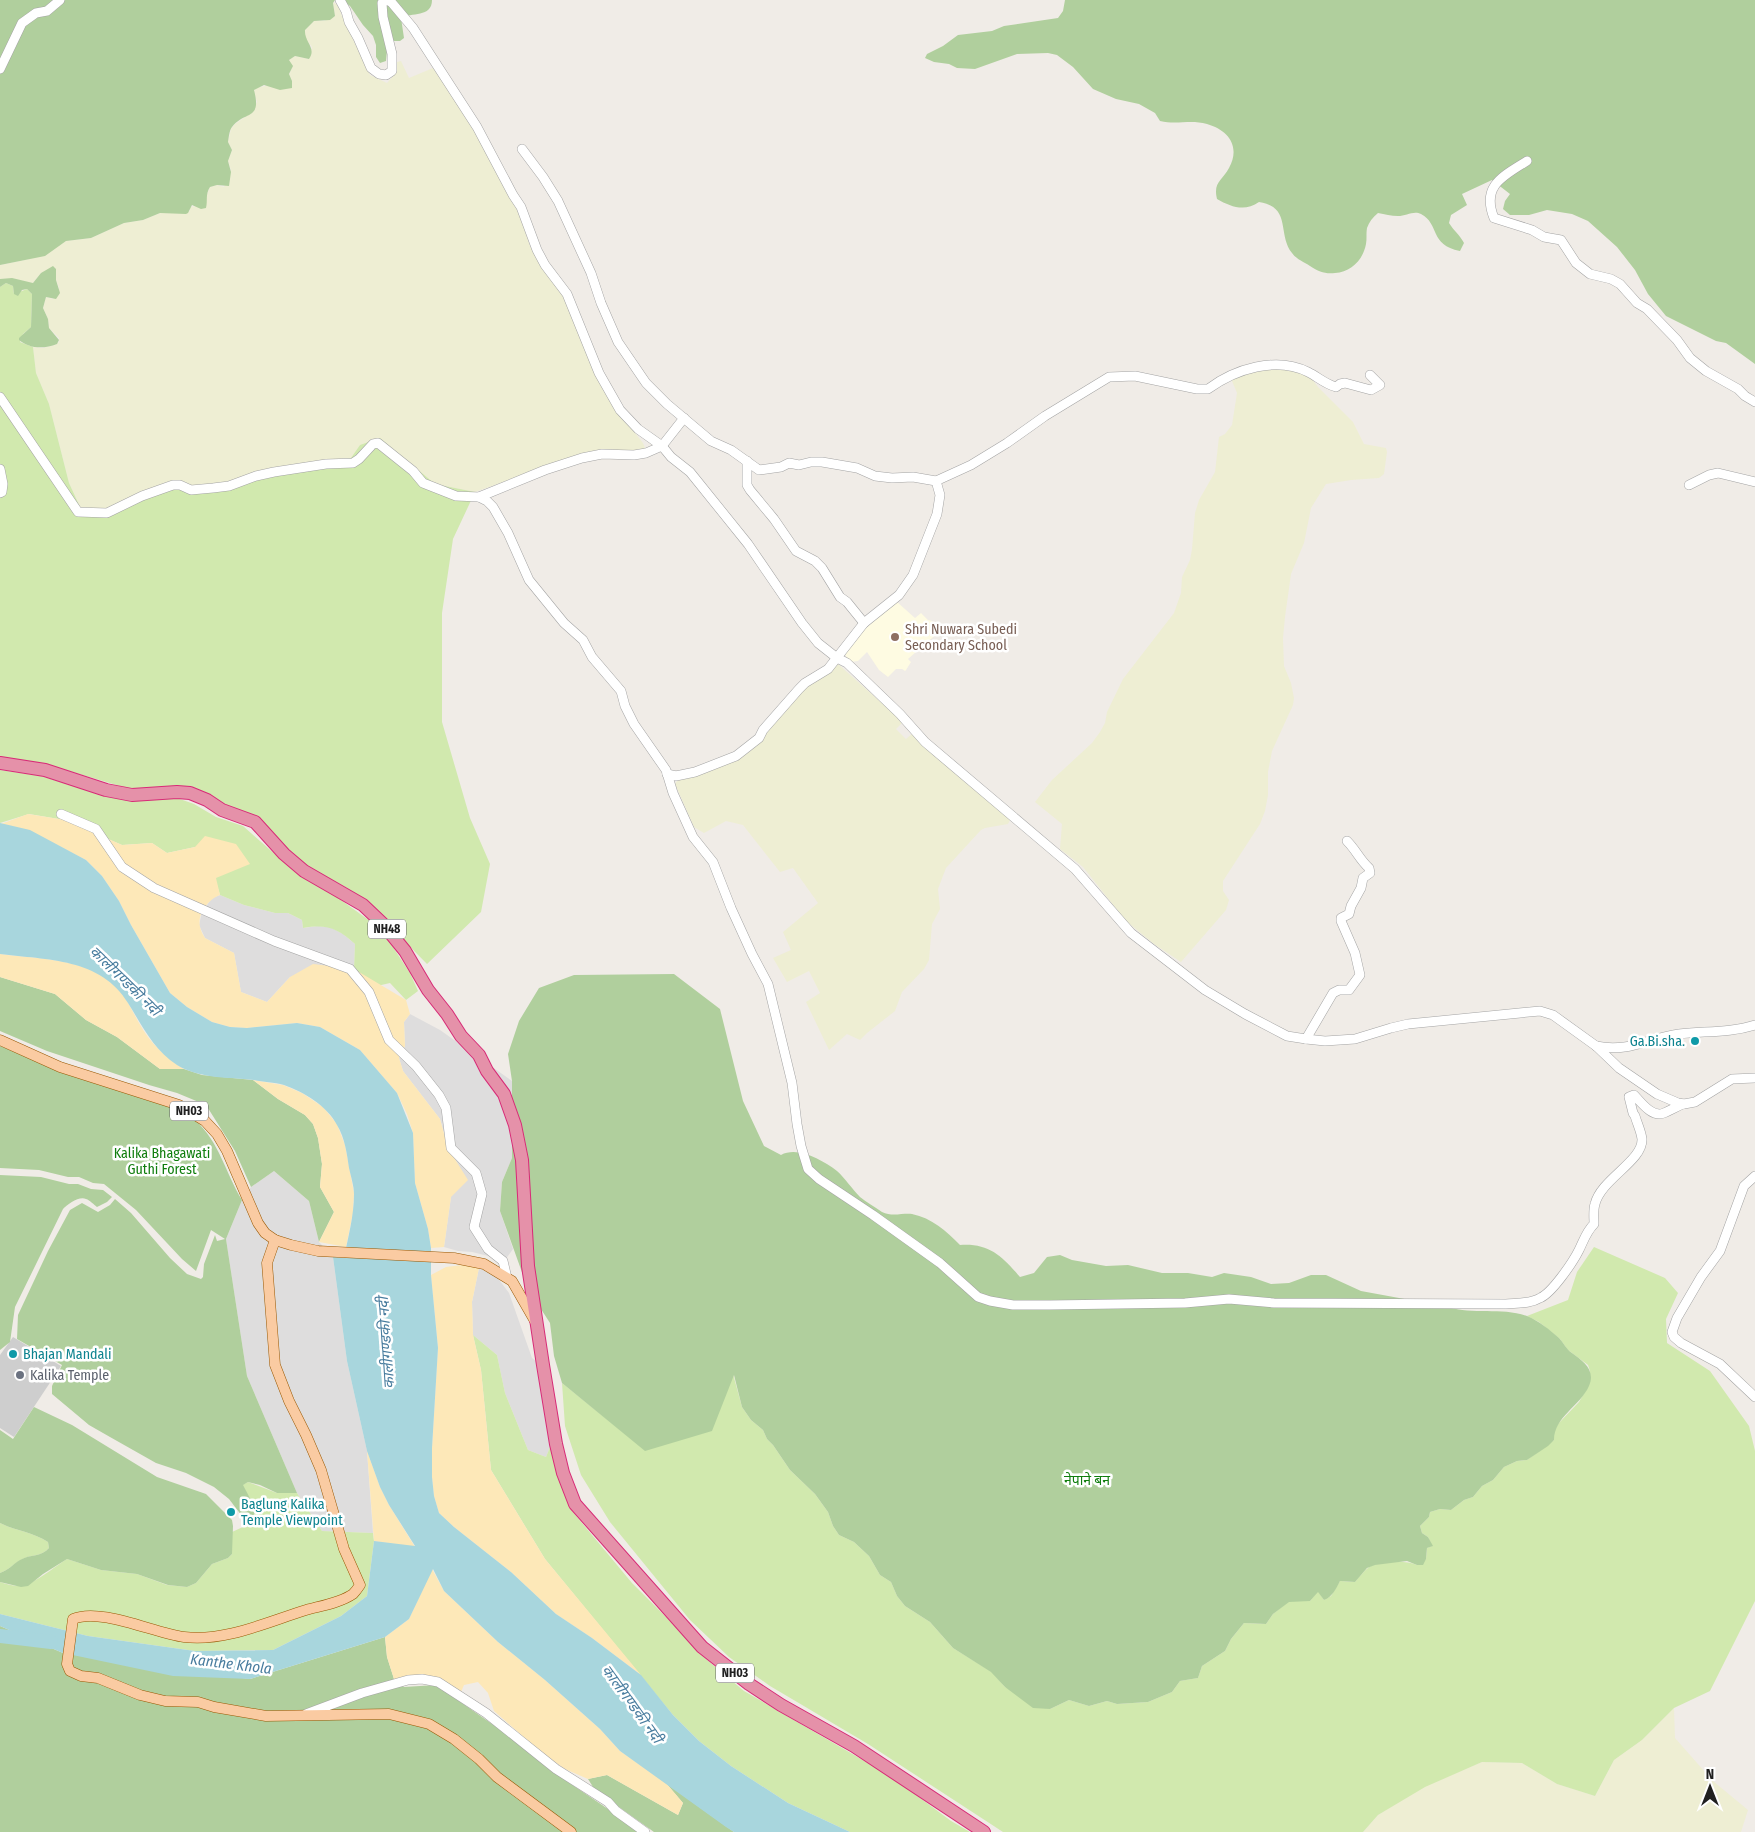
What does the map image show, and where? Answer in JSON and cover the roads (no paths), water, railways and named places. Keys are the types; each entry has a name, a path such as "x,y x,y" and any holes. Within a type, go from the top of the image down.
{"highway":[{"name":"NH48","path":"0,763 45,770 106,790 132,795 190,793 222,810 255,822 284,854 304,871 363,905 383,924 405,951 428,990 461,1036 479,1055 487,1071 504,1094 515,1125 522,1160 528,1266 537,1325"},
{"name":"NH03","path":"537,1325 556,1444 563,1473 575,1504 597,1529 702,1647 749,1684 781,1705 854,1746 984,1832"}],"main road":[{"name":"NH03","path":"0,1040 60,1066 179,1105 205,1121 217,1134 227,1151 258,1223 265,1233 275,1240 318,1251 454,1258 484,1264 512,1281 537,1325"},
{"path":"275,1240 267,1263 275,1364 289,1401 321,1470 344,1549 360,1585 353,1594 336,1601 236,1633 201,1638 176,1635 142,1625 91,1616 80,1616 72,1619 67,1664 70,1671 81,1676 98,1678 130,1692 165,1701 198,1702 214,1708 266,1716 389,1714 429,1724 454,1739 479,1759 497,1777 571,1832"}],"street":[{"path":"0,68 22,23 36,13 47,11 60,0"},
{"path":"340,0 371,68 379,74 386,75 392,71 392,54 383,17 382,3 387,0 392,3 413,28 477,127 521,207 537,250 545,265 567,294 599,374 620,410 638,429 662,446 671,458 690,472 748,544 802,623 818,643 837,658 847,663 900,714 925,742 1075,869 1131,932 1205,990 1287,1036 1325,1041 1355,1039 1408,1024 1540,1011 1553,1016 1596,1046 1619,1068 1657,1094 1684,1104"},
{"path":"522,150 543,177 558,201 591,273 601,303 618,342 646,383 667,404 711,441 731,450 759,470 781,467 790,463 799,466 811,462 822,462 856,468 875,476 892,478 913,477 936,481 970,465 1007,444 1045,416 1109,377 1135,376 1197,389 1208,389 1242,370 1267,365 1290,366 1308,372 1326,384 1336,387 1345,383 1371,390 1380,385 1370,375"},
{"path":"1527,161 1502,176 1493,187 1489,200 1494,218 1532,230 1544,237 1561,240 1576,264 1590,274 1611,279 1620,284 1637,303 1647,309 1677,340 1690,358 1706,371 1738,389 1755,402"},
{"path":"0,397 78,512 107,513 142,496 173,485 180,485 191,490 213,488 229,486 256,476 274,472 326,464 352,463 359,459 372,444 378,443 413,471 423,483 456,496 479,497 487,500 508,533 529,580 564,623 583,640 592,657 621,691 625,706 634,724 666,770 673,793 693,837 713,862 731,908 768,984 792,1083 796,1124 808,1170 940,1263 978,1297 1013,1305 1185,1303 1229,1299 1274,1303 1506,1304 1530,1302 1542,1298 1571,1265 1587,1231 1594,1224 1595,1204 1599,1194 1617,1172 1629,1164 1637,1151 1642,1139 1630,1105 1630,1097 1634,1095 1646,1108 1658,1114 1663,1114 1684,1104 1695,1102 1732,1079 1755,1078"},
{"path":"479,497 545,470 582,458 602,454 634,455 646,453 662,446 684,418"},
{"path":"747,461 747,485 750,490 796,550 822,568 840,597 847,602 864,623"},
{"path":"0,469 3,484 2,492 0,493"},
{"path":"1689,485 1709,475 1718,473 1755,482"},
{"path":"667,774 676,776 695,772 736,756 759,738 763,730 805,683 828,668 864,623 899,595 913,575 937,514 940,495 936,481"},
{"path":"61,814 96,829 122,867 154,888 274,940 350,969 369,992 388,1040 416,1066 439,1094 446,1108 451,1148 476,1173 482,1194 474,1228 488,1249 503,1261 507,1278"},
{"path":"1306,1039 1333,993 1339,990 1349,990 1360,975 1357,958 1341,918 1348,914 1361,888 1363,878 1370,873 1369,868 1361,862 1347,842"},
{"path":"1596,1046 1623,1049 1677,1034 1727,1032 1755,1025"},
{"path":"1755,1176 1744,1186 1720,1251 1701,1277 1677,1318 1672,1332 1674,1337 1681,1343 1720,1364 1755,1398"},
{"path":"302,1716 334,1705 362,1692 408,1680 422,1678 438,1682 486,1713 556,1770 608,1802 616,1811 645,1832"}],"water":[{"name":"कालीगण्डकी नदी","path":"0,823 30,830 86,860 102,876 119,901 170,993 187,1007 212,1022 230,1027 247,1028 297,1023 320,1027 360,1050 397,1093 413,1133 415,1183 428,1229 431,1248 431,1275 438,1348 432,1477 434,1496 439,1513 511,1572 556,1614 641,1675 673,1715 699,1741 731,1766 788,1803 850,1832 734,1832 726,1827 620,1751 600,1729 545,1680 498,1642 444,1591 433,1569 409,1619 385,1637 250,1679 173,1676 63,1653 0,1626 0,1614 88,1636 195,1651 273,1650 341,1616 367,1596 374,1541 415,1546 380,1487 367,1451 347,1361 333,1257 344,1258 352,1218 354,1194 342,1135 333,1118 314,1100 284,1085 205,1075 186,1070 177,1065 155,1045 117,988 103,977 88,969 54,960 0,954"}],"waterway":[{"name":"Kanthe Khola","path":"0,1636 51,1642"}],"place":[{"name":"Shri Nuwara Subedi Secondary School","path":"895,637"},
{"name":"Ga.Bi.sha.","path":"1695,1041"},
{"name":"Bhajan Mandali","path":"13,1354"},
{"name":"Kalika Temple","path":"20,1375"},
{"name":"Baglung Kalika Temple Viewpoint","path":"231,1512"}],"park label":[{"name":"Kalika Bhagawati Guthi Forest","path":"162,1162"},
{"name":"नेपाने बन","path":"1087,1480"}]}
